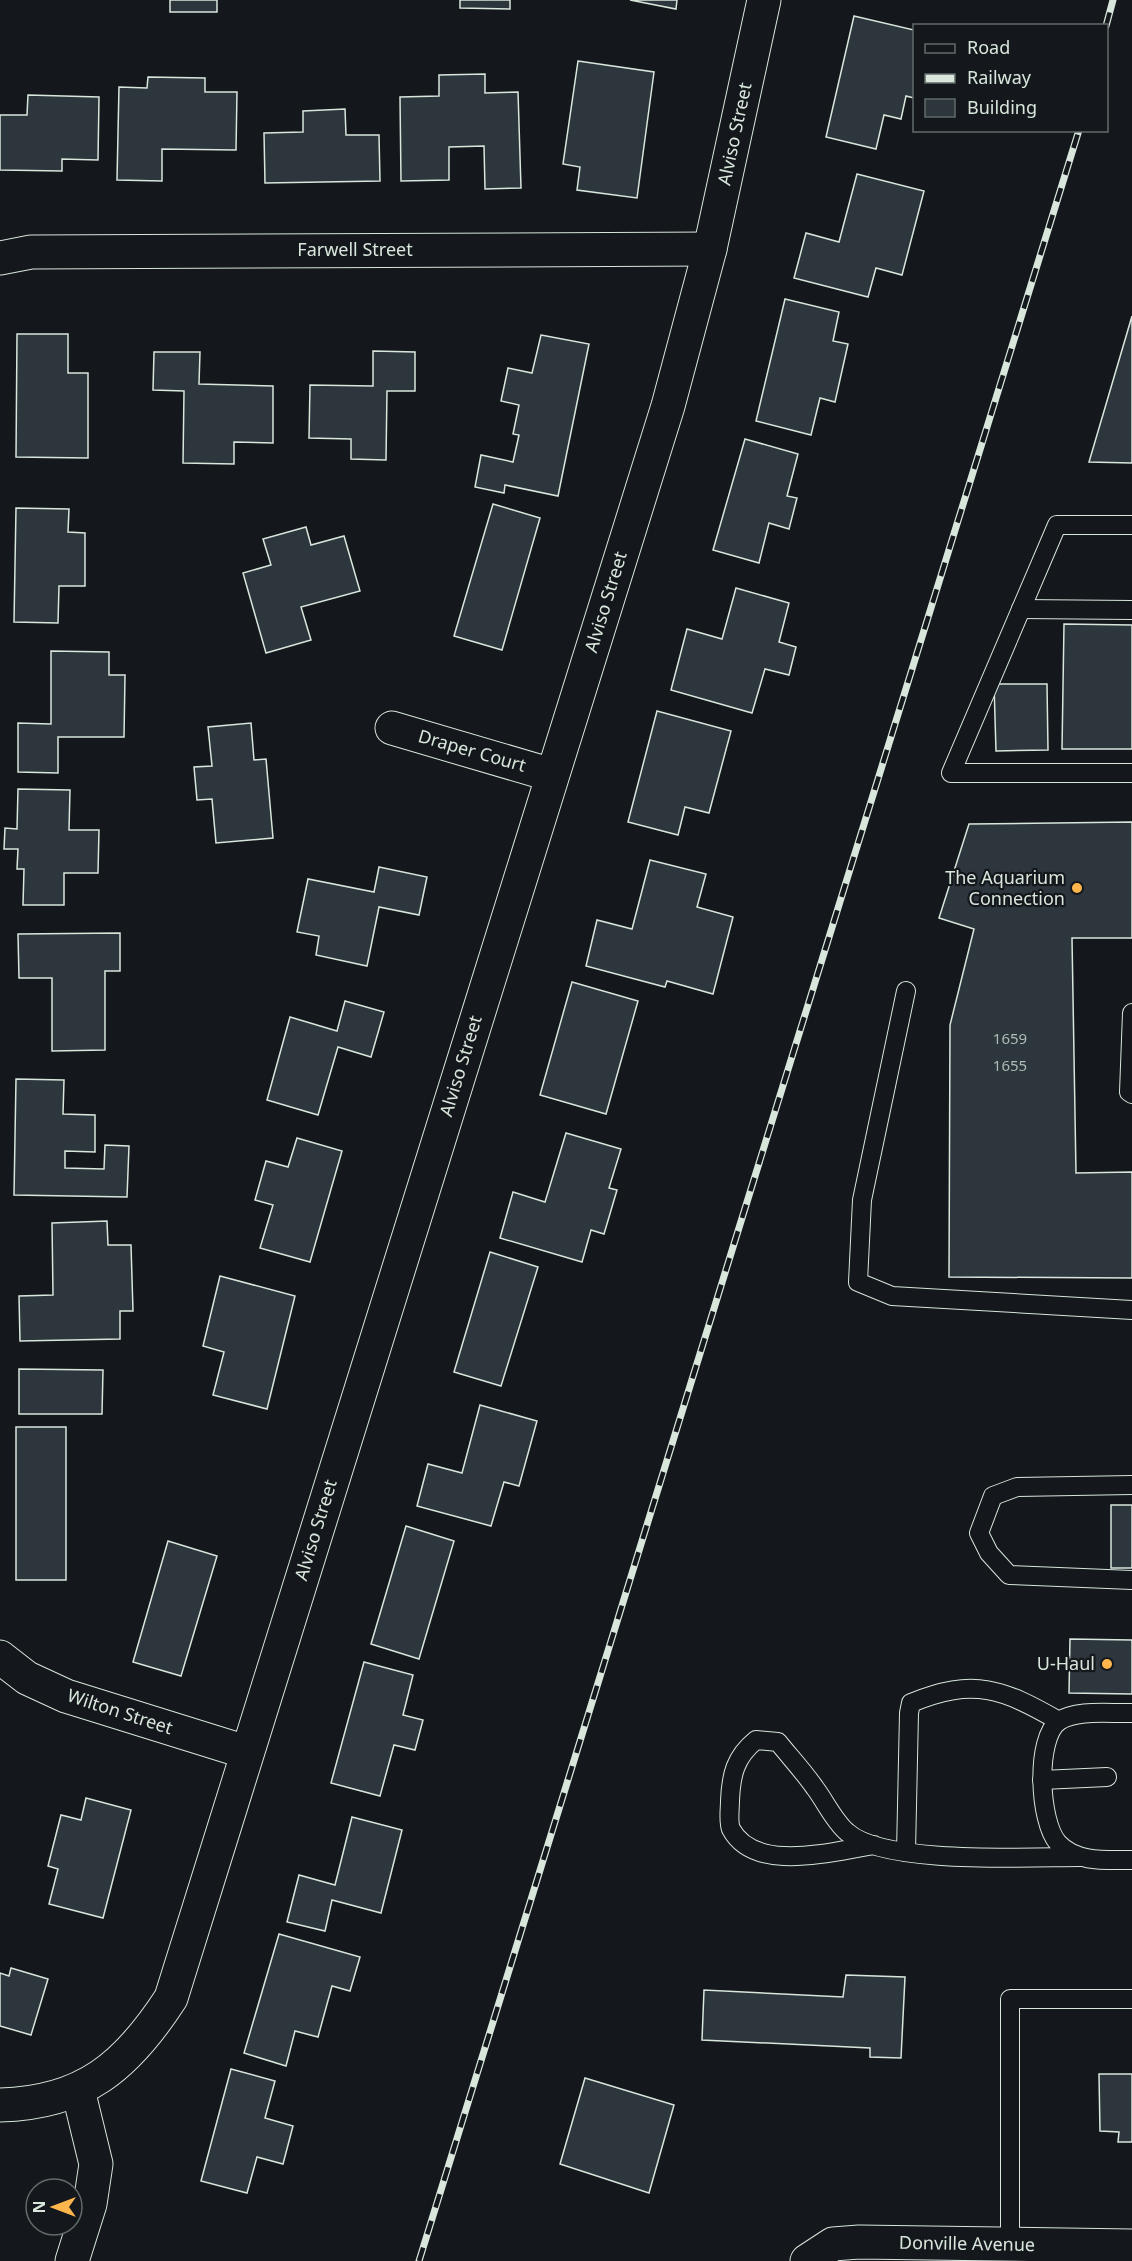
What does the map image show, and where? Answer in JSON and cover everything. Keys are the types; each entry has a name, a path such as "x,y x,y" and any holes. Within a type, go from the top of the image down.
{"street":[{"name":"Alviso Street","path":"0,2104 31,2104 78,2090 116,2066 147,2036 171,1998 668,406 710,249 764,0"},
{"name":"Farwell Street","path":"0,258 31,252 710,249"},
{"name":"Draper Court","path":"392,728 552,775"},
{"name":"Wilton Street","path":"0,1657 27,1678 66,1695 246,1752"},
{"path":"72,2261 90,2204 96,2164 78,2090"},
{"name":"Donville Avenue","path":"807,2261 833,2244 972,2252 1010,2244 1132,2246"}],"lane":[{"path":"1132,525 1057,525 951,773 1132,773"},
{"path":"1021,609 1132,610"},
{"path":"906,991 862,1200 858,1282 892,1296 1132,1310"},
{"path":"1132,1013 1129,1092 1132,1094"},
{"path":"1132,1485 1017,1487 993,1496 979,1533 988,1553 1009,1575 1132,1580"},
{"path":"906,1852 911,1703 935,1693 968,1689 1005,1692 1059,1721"},
{"path":"1080,1857 1057,1843 1045,1814 1042,1780 1046,1736 1059,1721 1072,1715 1132,1713"},
{"path":"874,1845 794,1856 770,1856 746,1847 730,1827 732,1783 740,1753 756,1740 778,1742 814,1785 847,1833 874,1845 906,1852 968,1857 1080,1857 1132,1860"},
{"path":"1042,1780 1107,1777"},
{"path":"1010,2244 1010,1999 1132,1999"}],"building":[{"path":"170,0 217,0 217,12 170,12"},
{"path":"460,0 510,0 510,9 460,8"},
{"path":"630,0 677,0 676,9"},
{"path":"854,16 913,30 913,98 906,96 901,119 884,115 876,149 826,137"},
{"path":"578,61 654,72 637,198 577,190 580,167 563,164"},
{"path":"485,74 485,93 518,92 521,188 485,189 484,146 449,147 449,180 401,181 400,97 439,96 439,75"},
{"path":"148,77 205,78 205,92 237,92 236,150 162,149 162,181 117,180 119,87 147,88"},
{"path":"28,95 99,97 98,160 62,159 62,171 0,170 0,115 27,115"},
{"path":"345,109 346,135 379,135 380,181 265,183 264,133 303,132 303,111"},
{"path":"857,174 924,191 902,275 876,268 868,297 794,278 806,233 839,242"},
{"path":"785,299 839,312 833,341 848,344 835,402 820,398 811,435 756,421"},
{"path":"1132,316 1132,463 1089,462"},
{"path":"17,334 68,334 68,373 88,373 88,458 16,457"},
{"path":"541,335 589,344 558,496 505,485 504,493 475,487 481,455 513,462 519,435 513,434 519,405 501,401 508,368 532,373"},
{"path":"373,351 415,352 415,391 387,391 386,460 351,459 351,439 309,438 310,385 373,386"},
{"path":"154,352 200,352 199,384 273,386 273,443 234,442 234,464 183,463 184,391 153,390"},
{"path":"745,439 798,454 787,496 797,498 789,529 769,523 759,563 713,550"},
{"path":"493,504 540,518 502,650 454,636"},
{"path":"16,508 69,509 68,532 85,533 85,586 59,586 58,623 14,622"},
{"path":"306,527 311,545 344,536 360,591 301,607 311,640 266,653 243,573 271,565 263,539"},
{"path":"736,588 789,603 779,642 796,647 789,675 765,669 752,713 671,690 687,629 722,639"},
{"path":"1064,624 1132,625 1132,749 1062,749"},
{"path":"51,651 109,652 109,675 125,675 124,737 58,737 58,773 18,772 18,723 51,724"},
{"path":"994,684 1047,684 1048,750 996,751"},
{"path":"657,711 731,731 709,813 685,807 678,835 628,822"},
{"path":"251,723 254,760 266,759 273,838 216,843 212,799 197,800 194,767 212,766 208,727"},
{"path":"18,789 70,790 69,830 99,830 98,873 64,873 64,905 23,905 24,869 17,869 18,849 4,849 5,828 17,829"},
{"path":"1132,822 1132,938 1072,938 1076,1173 1132,1172 1132,1278 949,1277 950,1025 974,929 939,918 969,824"},
{"path":"650,860 706,874 697,907 733,917 713,994 667,981 665,987 586,966 597,920 632,929"},
{"path":"379,867 427,877 419,915 379,907 367,966 316,955 319,936 297,932 308,879 374,892"},
{"path":"120,933 120,971 105,971 105,1050 52,1051 52,978 19,978 18,934"},
{"path":"572,982 638,1001 606,1114 540,1095"},
{"path":"345,1001 384,1012 371,1057 338,1047 318,1115 267,1100 290,1017 337,1031"},
{"path":"16,1079 64,1080 63,1114 95,1115 95,1152 65,1151 65,1168 104,1169 105,1145 129,1146 127,1197 14,1195"},
{"path":"566,1133 621,1149 609,1188 617,1190 604,1234 591,1230 582,1262 500,1238 513,1192 545,1202"},
{"path":"297,1138 342,1151 310,1262 260,1248 273,1205 255,1200 266,1161 288,1167"},
{"path":"107,1221 108,1245 131,1245 133,1311 120,1311 120,1339 20,1341 19,1296 53,1295 52,1223"},
{"path":"490,1252 538,1267 501,1386 454,1372"},
{"path":"220,1276 295,1296 267,1409 213,1395 224,1352 203,1346"},
{"path":"19,1369 103,1370 102,1414 19,1414"},
{"path":"480,1405 537,1421 519,1486 504,1482 491,1526 417,1506 428,1464 462,1473"},
{"path":"16,1427 66,1427 66,1580 16,1580"},
{"path":"1111,1505 1132,1505 1132,1568 1111,1568"},
{"path":"406,1526 454,1541 419,1659 371,1644"},
{"path":"168,1541 217,1556 181,1676 133,1662"},
{"path":"1070,1639 1132,1640 1132,1694 1069,1693"},
{"path":"364,1662 413,1675 403,1715 423,1720 415,1750 394,1745 380,1796 331,1783"},
{"path":"86,1798 131,1810 103,1918 49,1904 58,1869 48,1866 61,1815 81,1820"},
{"path":"352,1817 402,1830 381,1913 332,1900 325,1931 287,1922 299,1875 335,1885"},
{"path":"279,1934 360,1957 350,1991 332,1986 318,2037 295,2031 286,2066 244,2053"},
{"path":"11,1968 48,1979 31,2035 0,2026 0,1973 9,1976"},
{"path":"846,1975 905,1977 901,2058 870,2057 870,2048 702,2040 704,1990 843,1997"},
{"path":"231,2069 275,2081 265,2118 293,2126 283,2164 257,2157 247,2193 201,2181"},
{"path":"1099,2074 1132,2074 1132,2142 1118,2142 1119,2132 1100,2131"},
{"path":"585,2078 674,2105 649,2193 560,2164"}],"railway":[{"path":"1107,24 1113,0"},
{"path":"419,2261 1078,132"}],"place":[{"name":"The Aquarium Connection","path":"1077,888"},
{"name":"U-Haul","path":"1107,1664"}]}
